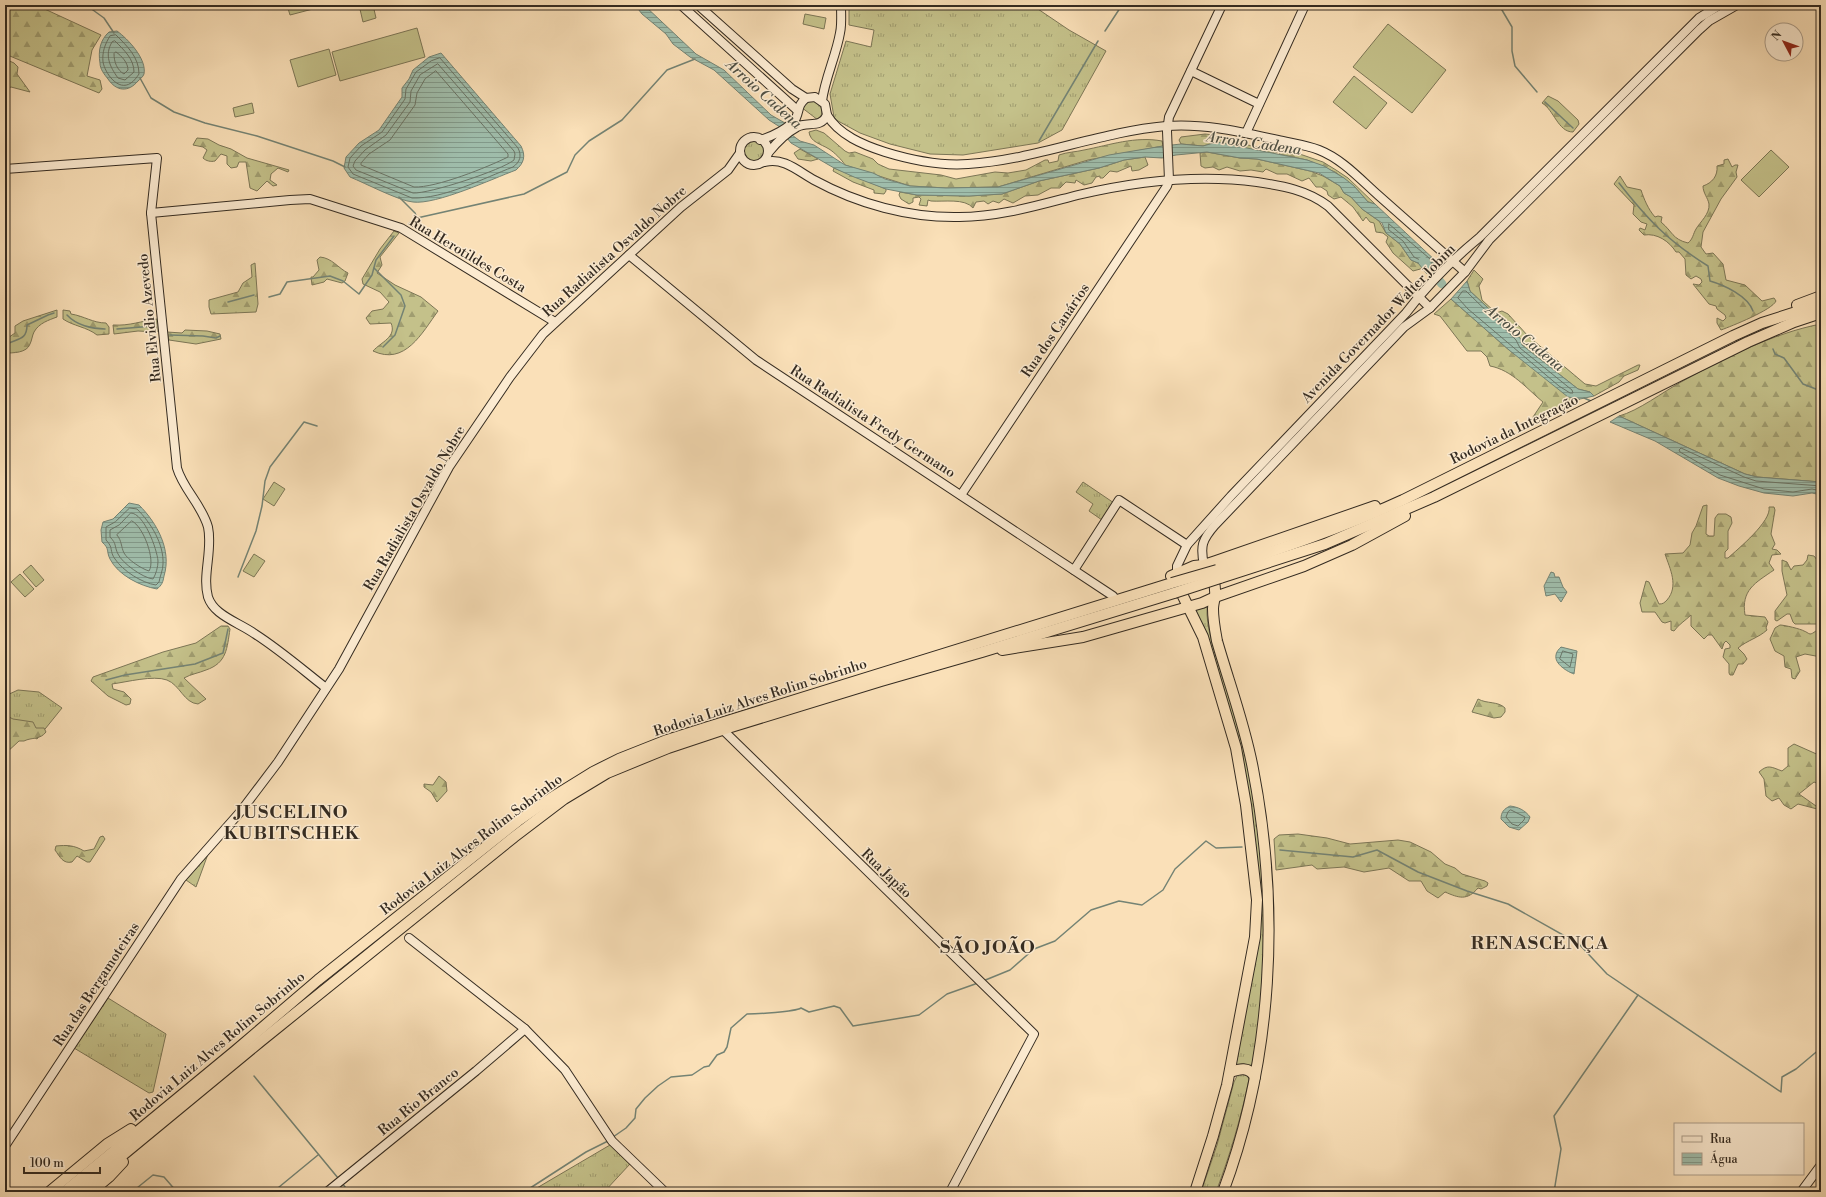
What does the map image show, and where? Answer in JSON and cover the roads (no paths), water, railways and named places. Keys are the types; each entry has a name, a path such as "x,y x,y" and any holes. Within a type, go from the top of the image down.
{"highway":[{"path":"1762,323 1779,312 1821,296"},
{"name":"Rodovia da Integração","path":"1218,574 1324,534 1403,500 1762,323 1821,304"},
{"name":"Rodovia da Integração","path":"1218,574 1325,544 1430,499 1748,342 1794,322 1821,313"},
{"path":"982,652 1019,648 1083,637 1189,606 1304,566 1352,545 1421,507 1430,499"},
{"path":"972,646 995,634 1113,596 1194,566 1204,565 1388,502 1403,500"},
{"path":"1204,565 1210,570 1213,578 1215,597 1212,607 1213,624 1253,767 1266,855 1269,905 1269,958 1261,1047 1236,1152 1223,1192"},
{"path":"1177,573 1178,586 1203,637 1236,748 1246,805 1256,881 1257,916 1255,937 1230,1072 1219,1115 1195,1192"},
{"path":"1173,588 1218,574"},
{"name":"Rodovia Luiz Alves Rolim Sobrinho","path":"64,1192 337,965 518,822 586,775 619,759 674,738 798,698 1173,588"},
{"name":"Rodovia Luiz Alves Rolim Sobrinho","path":"78,1192 491,855 564,799 607,773 668,748 723,730 881,681 982,652 1173,588"},
{"path":"1230,1072 1243,1068 1252,1073 1255,1077"},
{"path":"49,1192 107,1144 132,1129 144,1125"},
{"path":"91,1192 109,1177 145,1136"}],"street":[{"path":"681,5 797,112 803,121 808,124"},
{"path":"698,5 792,89 809,98 822,101"},
{"path":"841,5 839,39 824,86 822,101 826,108 826,115 832,124 841,132 874,148 901,157 956,164 998,161 1140,130 1168,126 1215,127 1246,133 1318,150 1333,158 1350,170 1463,274"},
{"path":"1169,180 1167,140 1170,114 1222,5"},
{"path":"1246,133 1305,5"},
{"name":"Avenida Governador Walter Jobim","path":"1204,565 1202,545 1205,537 1215,524 1404,327 1433,305 1463,274 1489,240 1630,93 1699,18 1720,5"},
{"name":"Avenida Governador Walter Jobim","path":"1177,573 1177,566 1187,545 1231,496 1406,313 1424,290 1450,262 1480,237 1630,93 1709,21 1737,5"},
{"path":"1191,71 1259,104"},
{"path":"793,125 799,105 824,86"},
{"path":"760,140 778,136 793,125 813,124 822,121 826,115"},
{"path":"765,162 778,136"},
{"path":"769,152 766,145 760,140 752,137 745,140 741,145 740,153 748,163 760,165 771,160 781,161 827,187 870,204 906,213 950,217 980,216 1010,212 1124,185 1169,180 1202,178 1235,179 1283,186 1309,194 1324,202 1340,216 1418,297 1433,305"},
{"name":"Rua Radialista Osvaldo Nobre","path":"214,840 259,789 326,688 362,629 431,499 459,452 514,372 543,334 681,206 728,170 740,153"},
{"name":"Rua Elvidio Azevedo","path":"5,169 157,158 151,213 179,475 198,506 210,537 207,582 209,599 212,605 224,616 264,641 326,688"},
{"name":"Rua Radialista Osvaldo Nobre","path":"728,170 748,163"},
{"name":"Rua dos Canários","path":"961,495 1167,186 1169,180"},
{"name":"Rua Herotildes Costa","path":"151,213 304,199 323,203 401,228 555,322"},
{"name":"Rua Radialista Fredy Germano","path":"629,254 756,360 1113,596"},
{"path":"1074,570 1119,500 1187,545"},
{"name":"Rua Japão","path":"723,730 1034,1034 950,1192"},
{"name":"Rua das Bergamoteiras","path":"5,1146 181,879 214,840"},
{"path":"409,938 525,1029 565,1070 612,1140 665,1192"},
{"name":"Rua Rio Branco","path":"327,1192 476,1071 525,1029"},
{"path":"1801,1192 1821,1164"}],"water":[{"name":"Arroio Cadena","path":"635,5 644,5 696,54 724,70 771,115 785,123 780,127 769,120 714,70 690,57 673,44 666,34 642,14"},
{"path":"117,31 136,50 143,62 144,68 144,74 142,77 134,85 126,89 118,88 111,83 102,71 100,65 99,54 102,42 109,32"},
{"path":"441,53 521,146 524,156 521,165 516,170 449,196 423,202 413,202 399,199 350,177 344,168 346,157 359,143 379,130 402,97 402,88 409,79 413,70 429,57"},
{"path":"792,135 800,141 814,145 845,165 873,173 885,179 910,186 946,188 998,187 1109,155 1163,146 1181,144 1203,146 1217,142 1307,160 1324,166 1354,186 1368,202 1375,204 1438,263 1427,274 1418,263 1411,260 1400,244 1386,233 1382,223 1362,209 1351,197 1344,193 1340,186 1319,173 1257,159 1240,158 1207,152 1162,158 1145,157 1124,160 1099,168 1039,181 1002,194 969,196 917,195 886,189 834,168 791,143 787,138"},
{"name":"Arroio Cadena","path":"1467,281 1470,291 1520,338 1522,345 1578,389 1590,392 1594,396 1580,399 1568,397 1509,350 1451,299"},
{"path":"1619,416 1745,474 1757,477 1821,482 1821,495 1812,493 1793,496 1764,493 1718,478 1655,441 1610,422"},
{"path":"129,503 139,505 146,512 157,529 164,547 166,566 163,582 157,589 150,588 130,579 118,570 110,559 107,548 102,542 101,530 103,522 113,519"},
{"path":"1551,572 1554,573 1555,577 1559,577 1567,592 1561,602 1555,594 1546,596 1544,586"},
{"path":"1561,647 1577,651 1574,674 1565,669 1557,661 1556,654"},
{"path":"1510,806 1521,809 1530,817 1528,822 1519,830 1509,827 1501,819 1503,811"}],"waterway":[{"path":"86,5 104,18 114,33"},
{"path":"1105,31 1122,5"},
{"name":"Arroio Cadena","path":"1499,5 1512,27 1512,51 1515,66 1537,92"},
{"path":"1039,141 1098,41"},
{"path":"408,224 417,218 524,194 567,172 575,155 589,141 622,120 667,70 695,59"},
{"path":"140,78 151,98 174,112 205,123 257,136 333,161 345,167"},
{"name":"Arroio Cadena","path":"1545,102 1573,128"},
{"name":"Arroio Cadena","path":"1619,183 1659,229 1681,248 1708,266 1710,281 1722,285 1741,296 1753,311"},
{"path":"399,197 415,213 417,218"},
{"path":"269,297 280,294 287,282 330,276 343,281 359,294 372,275 376,260 394,236"},
{"name":"Arroio Cadena","path":"1423,261 1442,284"},
{"path":"374,268 401,295 405,306 395,335 383,347"},
{"name":"Arroio Cadena","path":"1442,284 1446,287"},
{"path":"228,302 254,295"},
{"path":"5,345 23,337 27,330 27,325 54,313"},
{"path":"67,315 84,326 105,329"},
{"path":"117,329 154,326"},
{"path":"170,335 216,338 220,336"},
{"name":"Arroio Cadena","path":"1773,349 1775,354 1784,358 1803,384 1821,391"},
{"name":"Arroio Cadena","path":"1584,398 1591,401"},
{"path":"238,577 256,531 262,506 265,481 270,467 304,422 317,426"},
{"path":"106,680 125,675 195,664 223,653 228,629"},
{"path":"983,981 1010,970 1034,949 1055,941 1091,910 1119,901 1142,905 1163,890 1175,869 1206,841 1216,848 1242,847"},
{"path":"1280,850 1353,857 1377,850 1418,872 1467,891 1508,904 1579,944 1607,974 1781,1092 1782,1077 1796,1069 1821,1048"},
{"path":"613,1137 626,1128 635,1118 636,1109 658,1086 671,1077 692,1075 704,1067 709,1066 717,1055 724,1052 727,1047 731,1028 747,1014 783,1012 801,1008 809,1012 834,1006 840,1008 853,1026 919,1015 947,994 978,983"},
{"path":"1554,1192 1561,1149 1554,1116 1638,995"},
{"path":"254,1076 338,1178"},
{"path":"524,1192 586,1152 608,1141"},
{"path":"273,1192 318,1155"},
{"path":"132,1192 153,1175 164,1177 177,1192"},
{"path":"342,1183 349,1192"}],"district":[{"name":"JUSCELINO KUBITSCHEK","path":"292,822"},
{"name":"RENASCENÇA","path":"1540,943"},
{"name":"SÃO JOÃO","path":"988,947"}]}
